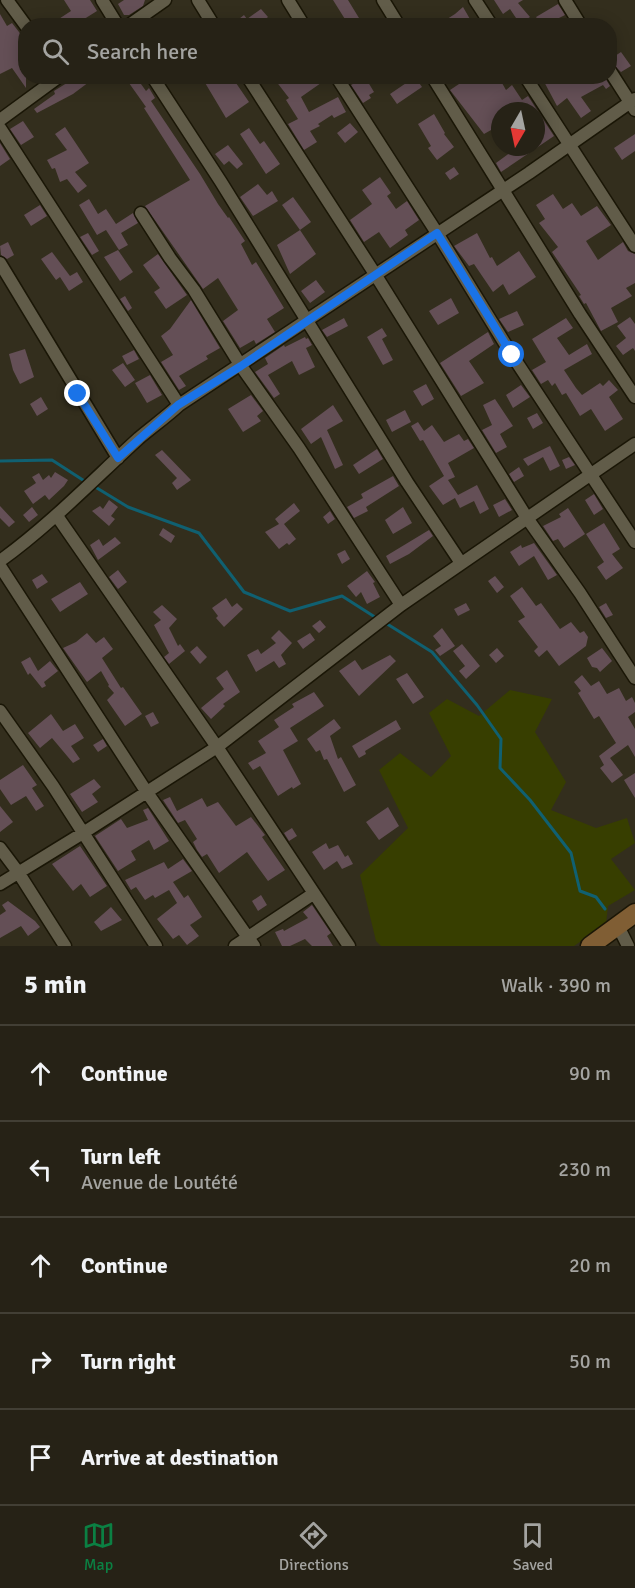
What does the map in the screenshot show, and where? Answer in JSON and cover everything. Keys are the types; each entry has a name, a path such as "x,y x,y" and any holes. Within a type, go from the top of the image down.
{"street":[{"path":"8,0 20,18"},
{"path":"102,0 113,18"},
{"path":"139,18 165,0"},
{"path":"198,0 209,18"},
{"path":"288,0 299,18"},
{"path":"383,0 394,18"},
{"path":"475,0 487,18"},
{"path":"565,0 576,18"},
{"path":"0,561 57,516 141,436 157,425 178,405 241,366 306,320 633,104 617,82"},
{"path":"0,120 50,84"},
{"path":"157,84 221,182 406,482 461,563"},
{"path":"252,84 375,274 527,518 580,593 635,678"},
{"path":"341,84 512,355 635,542"},
{"path":"437,84 580,314 635,397"},
{"path":"530,84 635,246"},
{"path":"0,128 178,405"},
{"path":"141,213 206,307 241,366 299,448 401,605"},
{"path":"0,263 118,458"},
{"path":"0,884 217,747 401,605 635,444"},
{"path":"57,516 217,747 349,946"},
{"path":"0,566 146,791 251,941"},
{"path":"0,711 53,786 156,946"},
{"path":"0,849 18,872 65,946"},
{"path":"235,946 251,941 313,894"},
{"path":"590,946 635,913"},
{"path":"618,926 628,946"}],"green space":[{"path":"510,690 552,699 535,732 566,782 551,810 596,828 627,818 635,843 611,859 635,890 608,906 606,924 574,946 381,946 376,941 360,875 408,828 379,770 400,753 431,777 451,756 429,713 447,699 479,716"}],"building":[{"path":"64,0 90,0 97,11 86,18 60,18 71,11"},
{"path":"124,0 145,0 143,6 129,15 124,15 118,4"},
{"path":"333,0 348,0 359,18 344,18"},
{"path":"494,0 523,0 518,3 530,17 516,18 510,9 503,14"},
{"path":"558,4 565,15 559,18 536,17"},
{"path":"463,7 469,18 449,18"},
{"path":"261,9 268,17 267,18 248,18"},
{"path":"0,14 7,26 12,23 18,31 18,77 12,68 0,74"},
{"path":"621,52 631,66 621,72 617,68 617,55"},
{"path":"65,84 86,84 73,94 37,113 34,109 55,94 54,91"},
{"path":"130,84 141,84 146,91 149,88 155,98 151,101 245,241 241,244 252,265 256,262 284,308 267,319 275,332 256,344 254,340 240,348 223,321 238,310 218,278 203,289 145,206 190,180 144,108 146,107"},
{"path":"206,84 237,84 249,102 226,118"},
{"path":"278,84 320,84 301,97 309,112 338,97 346,112 334,118 332,115 318,124 320,126 310,131 317,142 304,150 288,124 298,119 286,100 289,98"},
{"path":"369,84 374,92 369,95 371,98 363,103 351,85"},
{"path":"405,84 420,84 422,87 397,104 390,94"},
{"path":"459,84 503,84 506,90 512,85 522,100 528,96 532,102 491,102 491,130 484,134 450,90"},
{"path":"545,84 609,84 610,86 606,89 603,85 581,97 591,111 581,118 567,98 557,106"},
{"path":"434,114 444,134 454,147 437,160 428,148 431,146 418,124"},
{"path":"23,121 34,137 21,145 10,129"},
{"path":"545,122 554,136 545,142"},
{"path":"350,123 358,132 345,143 337,133"},
{"path":"65,127 89,163 75,172 87,186 78,193 67,179 60,182 55,168 52,169 47,160 67,150 55,134"},
{"path":"249,128 260,144 264,141 280,164 266,174 240,134"},
{"path":"635,134 635,151 622,160 614,148"},
{"path":"0,143 10,159 0,166"},
{"path":"228,145 243,164 237,169 229,161 224,165 215,154"},
{"path":"506,156 525,156 501,172 496,163"},
{"path":"454,167 459,174 450,180 445,173"},
{"path":"380,177 391,193 387,196 396,209 407,201 419,220 405,230 408,235 390,248 379,232 364,242 350,220 372,204 362,190"},
{"path":"258,184 267,195 272,191 278,201 253,216 240,197"},
{"path":"553,194 563,209 572,203 581,216 597,206 611,225 586,241 598,260 623,242 628,251 635,254 635,283 626,288 632,296 611,308 618,322 601,331 586,303 584,304 579,296 581,295 552,252 558,247 539,223 545,219 536,205"},
{"path":"293,197 311,222 300,230 282,205"},
{"path":"89,199 98,214 106,209 116,224 133,213 138,223 121,233 128,245 119,250 106,230 97,235 79,205"},
{"path":"40,205 47,216 31,226 24,215"},
{"path":"300,230 316,254 290,274 277,245"},
{"path":"88,233 99,251 92,255 80,237"},
{"path":"477,233 490,258 492,257 497,266 519,251 536,277 509,295 503,284 493,292 474,264 469,266 454,246"},
{"path":"8,242 14,255 7,259 1,255 0,246"},
{"path":"118,250 133,272 120,281 104,257"},
{"path":"52,252 70,276 77,272 83,282 69,291 60,277 56,280 41,259"},
{"path":"158,254 187,295 166,309 154,292 160,288 143,265"},
{"path":"316,280 325,292 310,303 301,291"},
{"path":"125,296 132,308 128,311 120,299"},
{"path":"451,298 459,313 438,325 429,311"},
{"path":"191,300 220,348 206,356 208,359 179,376 186,386 179,390 161,362 173,355 161,336 170,329"},
{"path":"517,311 524,325 508,332 499,319"},
{"path":"630,317 635,324 635,351 633,348 623,355 616,346 626,338 617,326"},
{"path":"344,318 348,326 327,337 322,330"},
{"path":"566,318 573,328 557,338 569,355 587,344 592,354 564,370 576,388 582,395 600,383 603,386 609,380 618,390 609,397 623,419 605,431 591,409 580,416 566,393 562,395 555,383 552,386 548,380 541,384 532,370 546,362 532,339"},
{"path":"382,328 387,336 382,339 393,360 383,365 367,337"},
{"path":"488,332 494,344 469,361 484,383 461,396 440,363"},
{"path":"305,337 312,345 306,348 315,367 299,375 292,361 268,375 280,394 274,398 255,372 268,364 265,358 284,345 285,347"},
{"path":"25,349 34,377 20,384 9,354"},
{"path":"134,350 139,359 127,365 122,356"},
{"path":"123,363 135,380 125,387 112,370"},
{"path":"150,375 162,395 147,403 135,383"},
{"path":"426,384 434,399 422,406 413,391"},
{"path":"521,385 530,397 513,408 506,395"},
{"path":"251,395 263,411 257,416 261,421 243,432 228,409"},
{"path":"41,397 48,409 37,416 30,404"},
{"path":"495,399 513,426 500,434 507,447 496,453 482,430 492,425 483,405"},
{"path":"333,405 343,421 327,430 343,465 335,469 321,437 311,444 301,429"},
{"path":"405,410 411,422 392,432 386,420"},
{"path":"537,413 543,423 533,429 527,418"},
{"path":"418,422 424,431 432,425 444,442 459,434 464,441 468,439 474,448 448,463 455,477 448,480 458,495 477,485 489,509 480,514 474,501 460,508 455,498 443,505 429,486 444,476 423,440 420,441 411,426"},
{"path":"550,446 560,466 550,471 543,457 528,466 523,459"},
{"path":"377,449 383,459 359,474 353,465"},
{"path":"162,450 191,480 177,490 172,483 177,478 155,455"},
{"path":"569,457 575,465 566,469 562,460"},
{"path":"519,467 524,476 514,482 509,474"},
{"path":"55,472 68,480 64,486 49,500 45,495 33,504 24,491 36,483 32,477 39,473 43,480 49,475 51,478"},
{"path":"393,476 399,486 366,507 368,511 354,518 347,507 363,498 361,494"},
{"path":"594,494 603,509 594,515 585,500"},
{"path":"505,499 512,510 499,517 493,505"},
{"path":"109,500 118,507 111,516 115,519 109,526 92,511 100,506 103,509"},
{"path":"294,503 300,511 284,524 296,539 279,549 265,532 279,524 275,519"},
{"path":"0,506 15,522 9,527 0,518"},
{"path":"32,507 38,515 29,522 23,515"},
{"path":"403,507 412,523 393,534 385,520"},
{"path":"568,508 585,534 564,548 558,539 553,541 543,526 561,517 559,514"},
{"path":"330,511 335,519 328,524 323,517"},
{"path":"604,523 620,549 612,554 623,568 606,580 597,567 604,562 586,534"},
{"path":"163,528 175,536 171,543 159,535"},
{"path":"429,530 433,536 409,554 390,564 386,556"},
{"path":"115,537 121,543 98,560 90,545 99,539 103,546"},
{"path":"534,543 557,575 548,580 534,556 519,566 510,552 521,545 522,548"},
{"path":"345,550 350,559 342,564 337,554"},
{"path":"118,570 127,582 118,589 109,577"},
{"path":"367,571 375,582 373,583 380,597 367,604 361,592 356,597 347,586"},
{"path":"42,574 48,582 37,589 32,580"},
{"path":"495,576 504,587 497,593 488,581"},
{"path":"80,582 88,594 60,612 51,599"},
{"path":"522,587 536,606 541,603 560,629 571,622 580,633 584,631 588,637 586,646 559,666 547,650 539,657 534,651 538,647 518,621 525,617 510,596"},
{"path":"226,598 232,607 237,603 243,609 224,627 216,618 218,616 212,608"},
{"path":"466,603 470,610 458,616 454,609"},
{"path":"606,603 613,615 606,618 599,607"},
{"path":"162,605 177,619 169,628 178,646 180,644 185,651 169,664 164,657 169,653 154,625 161,620 153,612"},
{"path":"320,620 326,627 319,633 312,626"},
{"path":"442,628 455,646 440,656 435,650 441,646 433,636"},
{"path":"279,630 292,643 281,655 286,664 279,668 274,661 256,672 247,655 258,649 261,654 276,643 271,638"},
{"path":"87,633 96,643 104,637 113,649 102,658 121,688 123,687 142,714 125,726 107,700 114,693 101,671 87,682 63,648 76,642"},
{"path":"310,633 315,640 303,649 297,641"},
{"path":"462,644 480,666 466,679 459,671 465,666 453,651"},
{"path":"197,646 207,657 200,664 190,652"},
{"path":"497,648 504,656 496,663 489,655"},
{"path":"602,648 612,661 600,672 597,668 592,667 587,658"},
{"path":"390,655 396,661 359,696 339,671 355,660 362,670"},
{"path":"30,657 38,671 50,661 58,671 44,682 46,686 42,688 30,673 28,675 21,662"},
{"path":"227,670 240,692 223,704 225,706 211,719 201,708 224,689 216,678"},
{"path":"407,673 424,697 413,704 396,679"},
{"path":"582,675 591,686 599,681 607,694 619,688 626,701 632,697 635,703 635,712 628,717 635,729 635,757 628,745 610,758 623,775 612,783 600,768 604,765 599,756 616,743 599,716 594,719 578,693 581,691 574,682"},
{"path":"314,692 324,706 290,728 298,741 283,750 301,784 278,796 260,766 253,770 248,763 266,753 258,741 279,727 274,720 294,707 292,704"},
{"path":"153,712 159,723 151,727 145,716"},
{"path":"51,714 63,731 75,724 84,738 71,746 80,759 73,763 52,738 40,748 28,733"},
{"path":"334,719 341,728 330,736 338,759 341,757 356,785 344,792 327,759 324,760 320,750 316,752 307,739"},
{"path":"396,720 401,729 365,751 366,754 359,758 352,746"},
{"path":"103,739 107,746 98,752 93,745"},
{"path":"23,765 37,785 32,788 44,806 36,811 26,796 11,805 0,789 0,780"},
{"path":"635,773 635,798 624,780"},
{"path":"94,779 101,787 92,794 98,802 82,812 70,794"},
{"path":"170,797 177,811 202,798 207,807 218,802 236,826 251,817 265,835 262,837 285,870 268,881 247,852 219,873 207,854 202,857 197,850 193,842 197,839 185,820 178,823 163,800"},
{"path":"0,806 13,822 0,832"},
{"path":"388,807 399,826 379,840 366,822"},
{"path":"148,808 169,841 154,850 149,840 131,851 136,860 118,871 95,836 121,819 127,828 148,820 143,810"},
{"path":"292,828 297,836 289,841 284,833"},
{"path":"326,843 329,849 338,845 345,857 348,855 353,864 342,869 337,861 324,870 312,852"},
{"path":"80,846 107,886 90,897 81,884 73,891 52,864"},
{"path":"183,859 192,871 173,882 184,898 188,895 202,917 190,925 199,936 187,945 179,935 173,939 157,919 177,903 169,890 155,898 153,895 145,900 136,887 131,890 125,880 164,862 168,869"},
{"path":"261,895 267,905 258,911 252,901"},
{"path":"8,901 40,927 28,936 21,926 0,938 0,915 6,911 2,905"},
{"path":"312,905 331,933 327,936 333,946 312,946 305,939 290,946 282,946 275,932 283,929 284,931 308,918 303,912"},
{"path":"111,907 122,920 101,931 94,922"}],"waterway":[{"path":"0,461 52,460 86,482"},
{"path":"92,485 128,507 199,533 244,592 290,611 342,596 378,619"},
{"path":"384,622 432,652 477,705 501,739 500,768 530,800 571,853 580,891 596,897 605,909"}],"route":[{"path":"78,394 118,458 178,405 241,366 437,233 512,355"}]}
